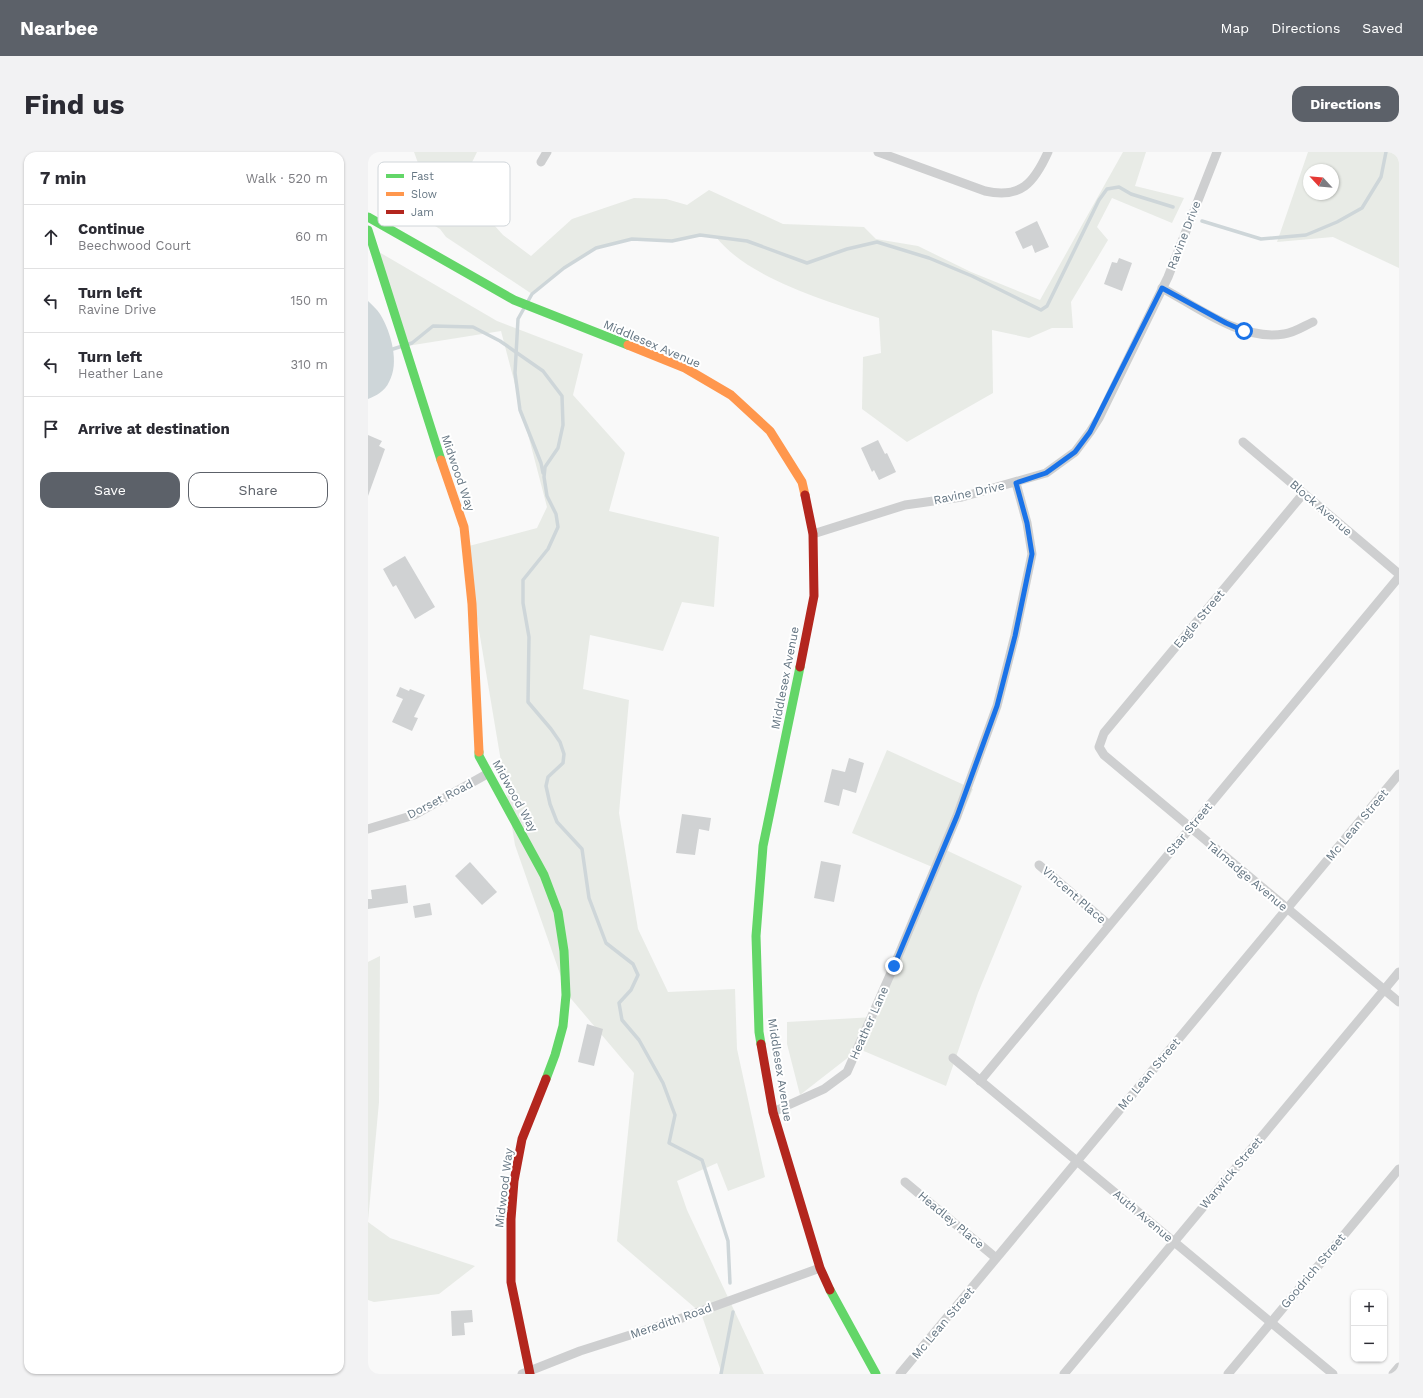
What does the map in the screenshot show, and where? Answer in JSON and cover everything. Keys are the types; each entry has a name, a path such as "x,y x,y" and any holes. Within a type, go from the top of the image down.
{"street":[{"path":"541,162 547,152"},
{"path":"878,152 985,190 1001,194 1017,191 1030,183 1040,170 1048,152"},
{"name":"Ravine Drive","path":"813,534 905,505 962,497 1016,483 1046,473 1075,452 1090,432 1162,288 1217,152"},
{"name":"Middlesex Avenue","path":"368,217 378,223"},
{"name":"Middlesex Avenue","path":"384,226 514,300 685,368 731,395 770,431 802,482 813,534 814,596 763,846 757,929 759,1032 773,1112 820,1268 835,1302 876,1374"},
{"name":"Midwood Way","path":"368,230 402,333 437,449 464,527 472,604 479,756 544,875 558,912 564,951 566,995 563,1026 555,1055 522,1139 514,1181 511,1219 511,1282 527,1373"},
{"path":"1162,288 1226,323 1244,331 1268,336 1286,334 1313,322"},
{"name":"Block Avenue","path":"1243,442 1399,574"},
{"name":"Heather Lane","path":"773,1112 824,1089 847,1072 894,966 957,816 997,706 1015,636 1032,554 1027,523 1016,483"},
{"name":"Eagle Street","path":"1099,746 1104,733 1303,494"},
{"name":"Star Street","path":"980,1081 1399,577"},
{"name":"Talmadge Avenue","path":"1099,746 1104,756 1399,1002"},
{"name":"Dorset Road","path":"368,829 414,815 488,774"},
{"name":"Mc Lean Street","path":"900,1374 1399,774"},
{"name":"Vincent Place","path":"1039,865 1109,925"},
{"name":"Warwick Street","path":"1064,1374 1399,972"},
{"name":"Auth Avenue","path":"953,1058 1332,1374"},
{"name":"Goodrich Street","path":"1228,1374 1399,1169"},
{"name":"Headley Place","path":"905,1182 996,1258"},
{"name":"Meredith Road","path":"527,1373 580,1351 671,1322 820,1268"},
{"path":"1393,1374 1399,1367"}],"shaded area":[{"path":"414,152 477,152 472,162 418,162"},
{"path":"1123,152 1146,152 1135,186 1184,198 1172,223 1112,198 1097,227 1108,240 1071,302 1073,328 1052,328 1029,338 992,330 993,393 907,442 862,409 863,357 881,353 879,318 814,296 769,277 748,265 730,252 716,237 700,235 672,241 632,239 596,248 564,268 532,294 446,237 440,229 435,226 495,226 503,235 531,256 572,219 634,198 666,199 687,205 709,190 783,224 864,227 876,239 918,246 971,272 1040,300"},
{"path":"1308,152 1399,152 1399,268 1333,237 1277,242 1303,167 1303,200 1339,200 1339,164 1304,164"},
{"path":"379,252 497,321 583,354 573,395 625,453 609,511 719,537 714,607 682,602 663,651 590,635 583,689 629,700 619,813 638,929 668,992 735,989 737,1049 765,1177 728,1191 717,1163 677,1181 687,1210 764,1374 722,1374 701,1313 617,1241 634,1073 567,994 515,845 465,547 537,528 547,507 501,331 407,346"},
{"path":"368,301 380,314 388,330 393,348 394,366 385,388 380,393 368,399"},
{"path":"887,750 973,789 946,850 1022,886 978,993 946,1086 859,1049 800,1095 787,1044 787,1022 874,1017 937,869 852,833"},
{"path":"380,956 379,1102 368,1221 368,962"},
{"path":"368,1222 390,1238 475,1266 439,1294 374,1302 368,1300"}],"building":[{"path":"1037,221 1049,247 1035,253 1032,245 1023,249 1015,232"},
{"path":"1119,258 1132,263 1122,291 1104,284 1112,262 1117,263"},
{"path":"368,435 382,441 379,446 385,449 368,496"},
{"path":"878,440 885,454 887,453 896,472 879,480 874,470 872,472 861,448"},
{"path":"405,556 435,607 415,619 396,585 393,587 383,569"},
{"path":"400,687 425,695 414,717 418,718 412,731 392,722 403,699 396,696"},
{"path":"849,758 864,763 856,793 843,789 839,806 824,802 832,769 845,772"},
{"path":"682,814 711,818 709,831 699,829 695,855 676,853"},
{"path":"821,861 841,865 834,902 814,898"},
{"path":"470,862 497,892 482,905 455,876"},
{"path":"406,885 408,903 368,909 368,899 372,899 371,890"},
{"path":"430,903 432,915 415,918 413,906"},
{"path":"587,1024 603,1029 594,1066 578,1062"},
{"path":"472,1310 473,1322 464,1323 465,1335 452,1336 451,1311"}],"waterway":[{"path":"1202,221 1261,239 1306,235 1337,222 1362,208 1381,177 1386,152"},
{"path":"543,473 541,463 520,410 515,373 518,319 532,294 564,268 596,248 632,239 672,241 700,235 747,241 807,263 847,249 877,242 929,258 972,276 1041,310 1047,306 1099,200 1107,189 1119,187 1131,194 1173,207"},
{"path":"393,349 412,343 433,326 473,327 500,341 543,371 562,396 563,425 558,448 545,467 544,477 547,496 556,514 558,527 548,549 523,580 523,603 529,637 528,702 560,742 564,754 563,763 548,777 546,786 550,804 557,822 582,849 589,898 606,943 633,964 638,975 631,990 619,1003 622,1020 639,1040 663,1083 675,1115 669,1143 702,1160 728,1241 730,1283"},
{"path":"721,1374 733,1312"}],"traffic: fast":[{"path":"368,217 378,223"},
{"path":"384,226 514,300 628,345"},
{"path":"368,230 441,460"},
{"path":"761,1044 759,1032 756,936 763,846 800,667"},
{"path":"479,752 479,756 544,875 558,912 564,951 566,995 563,1026 555,1055 546,1079"},
{"path":"830,1290 876,1374"}],"traffic: slow":[{"path":"628,345 685,368 731,395 770,431 802,482 805,495"},
{"path":"441,460 464,527 472,604 479,752"}],"traffic: jam":[{"path":"800,667 814,596 813,534 805,495"},
{"path":"761,1044 773,1112 820,1268 830,1290"},
{"path":"530,1374 511,1282 511,1219 514,1181 522,1139 546,1079"}],"route":[{"path":"894,966 957,816 997,706 1015,636 1032,554 1027,523 1016,483 1046,473 1075,452 1090,432 1099,418 1162,288 1226,323 1244,331"}]}
